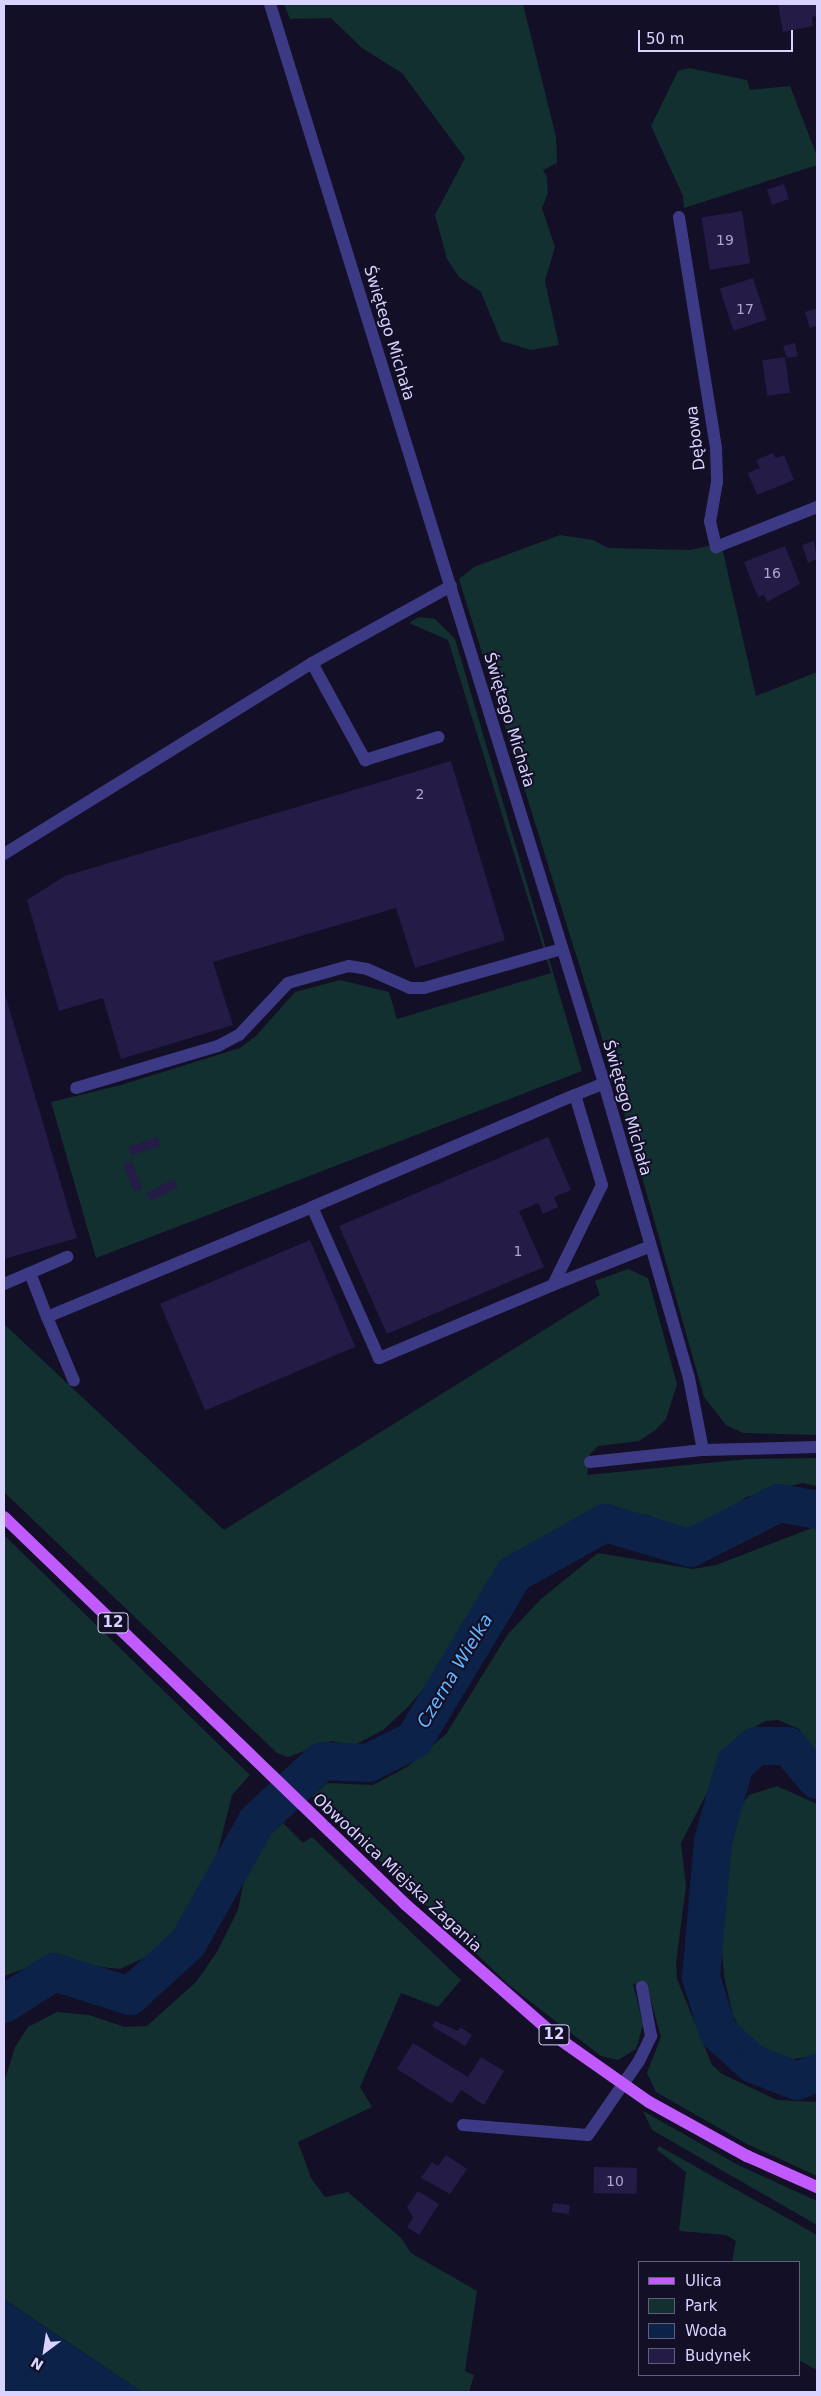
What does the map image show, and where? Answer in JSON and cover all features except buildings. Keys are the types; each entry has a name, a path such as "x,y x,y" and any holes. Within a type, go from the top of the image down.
{"main road":[{"name":"Obwodnica Miejska Żagania","path":"4,1517 328,1830 488,1981 555,2036 624,2085 725,2145 817,2187"}],"street":[{"name":"Świętego Michała","path":"270,4 604,1083 689,1378 703,1450"},
{"name":"Dębowa","path":"679,218 716,449 717,482 710,521 716,547 817,507"},
{"path":"4,854 312,663 451,586"},
{"path":"312,663 366,760 439,737"},
{"path":"76,1088 218,1046 239,1035 288,983 349,966 366,969 410,988 424,988 562,949"},
{"path":"47,1317 604,1083"},
{"path":"553,1285 602,1185 575,1095"},
{"path":"312,1207 379,1358 651,1246"},
{"path":"4,1284 67,1256"},
{"path":"30,1273 74,1381"},
{"path":"590,1462 703,1450 817,1447"},
{"path":"463,2125 588,2135 624,2085 651,2036 642,1987"}],"green space":[{"path":"284,4 523,4 556,137 557,163 543,170 547,177 548,193 542,208 555,247 545,281 559,345 531,350 501,341 481,292 459,277 447,259 435,215 465,158 402,73 362,48 331,18 290,19"},
{"path":"689,68 747,80 750,90 790,86 817,156 817,165 684,208 683,196 651,126 678,71"},
{"path":"560,535 593,540 608,548 690,550 721,543 756,696 817,672 817,1435 743,1433 726,1425 704,1397 611,1067 459,579 474,567"},
{"path":"419,617 435,619 455,639 582,1071 96,1258 51,1102 121,1085 240,1048 256,1036 295,992 340,980 389,992 397,1019 551,973 448,640 409,623"},
{"path":"628,1269 648,1278 677,1384 666,1419 654,1431 639,1441 598,1446 590,1454 587,1475 748,1459 817,1458 817,1486 802,1483 746,1497 703,1530 679,1529 648,1515 602,1512 565,1525 522,1551 488,1589 445,1663 408,1707 383,1730 353,1746 332,1741 288,1757 277,1753 4,1492 4,1324 224,1530 600,1295 595,1281"},
{"path":"817,1526 817,1756 799,1729 778,1720 766,1721 747,1731 723,1762 681,1843 686,1886 676,1963 677,1979 712,2065 722,2074 777,2100 817,2102 817,2176 747,2144 656,2092 647,2073 661,2037 649,1993 633,1983 643,2025 636,2049 618,2060 601,2056 510,1986 312,1796 327,1783 373,1785 407,1767 446,1734 508,1634 541,1599 598,1553 693,1569 716,1565"},
{"path":"4,1535 250,1775 232,1795 218,1851 192,1912 165,1948 120,1969 45,1961 4,1976"},
{"path":"777,1786 817,1804 817,2055 789,2060 759,2045 741,2031 733,2016 724,1976 720,1922 725,1848 732,1817 749,1795"},
{"path":"283,1823 303,1843 312,1837 461,1980 438,2007 401,1993 360,2087 372,2107 298,2142 311,2178 325,2197 348,2192 401,2238 411,2253 477,2291 465,2371 474,2375 469,2392 142,2392 4,2299 4,2082 15,2047 28,2027 57,2012 89,2015 125,2027 147,2026 196,1982 217,1952 238,1910 245,1875 267,1838"},
{"path":"643,2111 738,2165 817,2201 817,2225 652,2130"},
{"path":"659,2146 817,2235 817,2370 801,2362 801,2261 732,2261 736,2241 726,2235 679,2231 686,2172 657,2150"}],"water":[{"path":"4,2299 14,2306 142,2392 4,2392"}],"waterway":[{"name":"Czerna Wielka","path":"4,2004 54,1972 130,1996 188,1943 257,1821 322,1761 368,1763 414,1740 514,1574 605,1523 690,1548 779,1503 817,1510"},
{"name":"Czerna Wielka","path":"817,1780 788,1746 756,1746 735,1764 713,1841 701,1977 718,2032 753,2064 797,2081 817,2073"}]}
